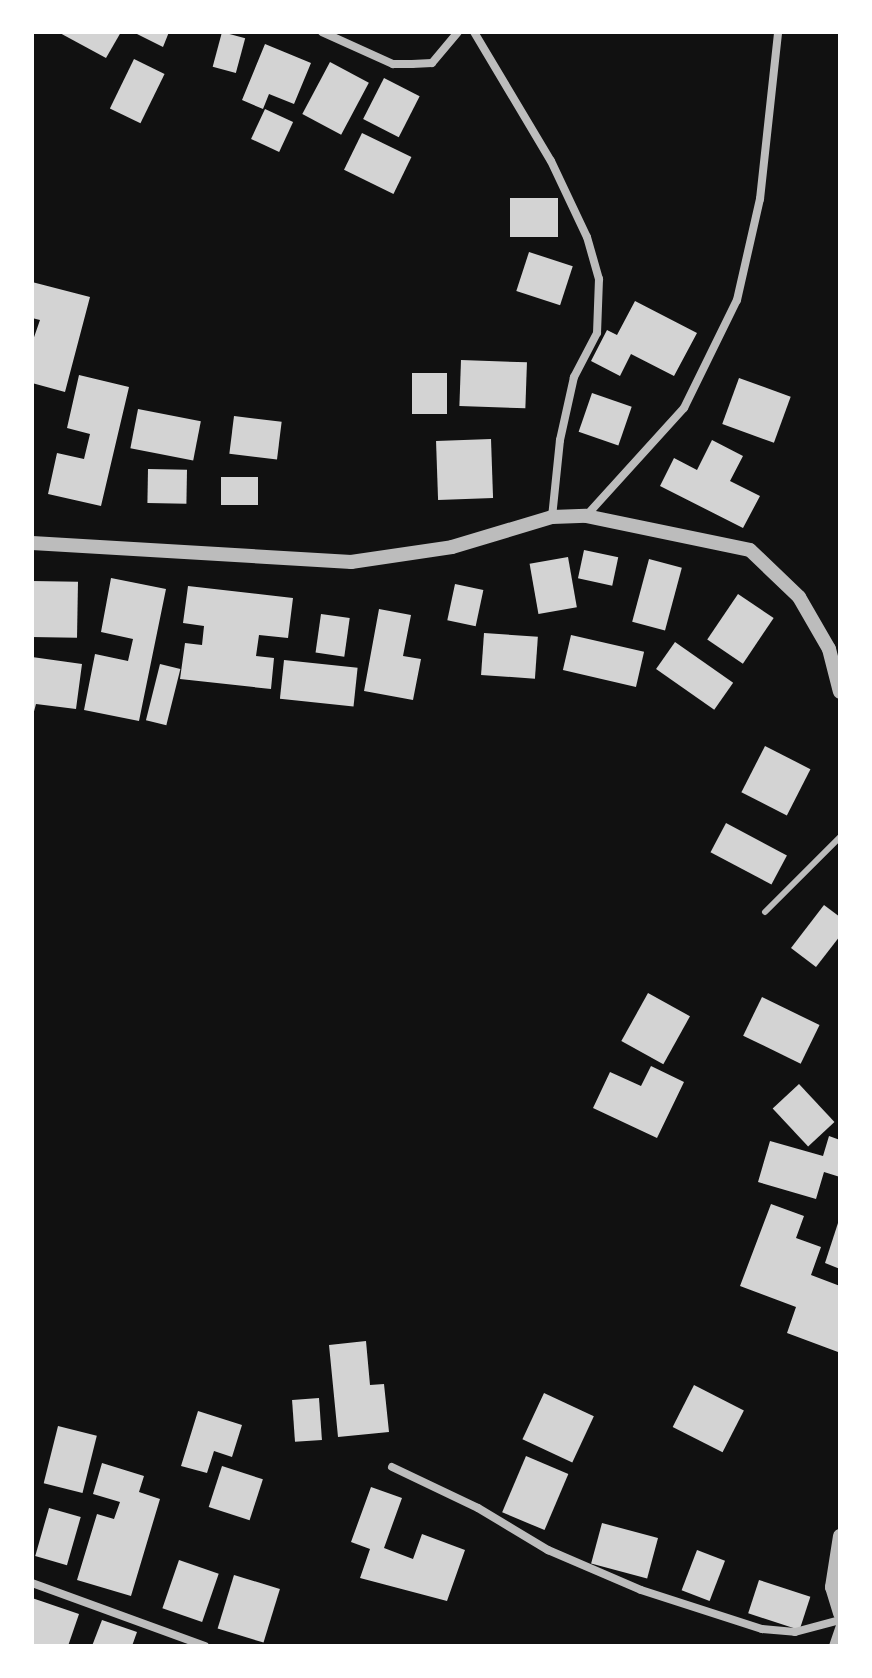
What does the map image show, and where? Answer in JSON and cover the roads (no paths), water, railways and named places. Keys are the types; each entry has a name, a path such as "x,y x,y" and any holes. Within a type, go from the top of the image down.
{"street":[{"path":"322,32 393,64 412,64 432,63 458,32"},
{"path":"474,32 551,161 587,237 599,279 597,333 574,377 560,440 552,517"},
{"path":"586,516 684,408 737,300 760,199 778,32"},
{"path":"32,543 351,562 452,547 552,517 586,516 750,550 799,597 829,649 840,692"},
{"path":"392,1467 478,1508 548,1550 641,1590 762,1629 795,1632 840,1623 833,1646"},
{"path":"840,1536 832,1587 840,1614"},
{"path":"32,1583 205,1646"}],"lane":[{"path":"765,912 840,837"}]}
